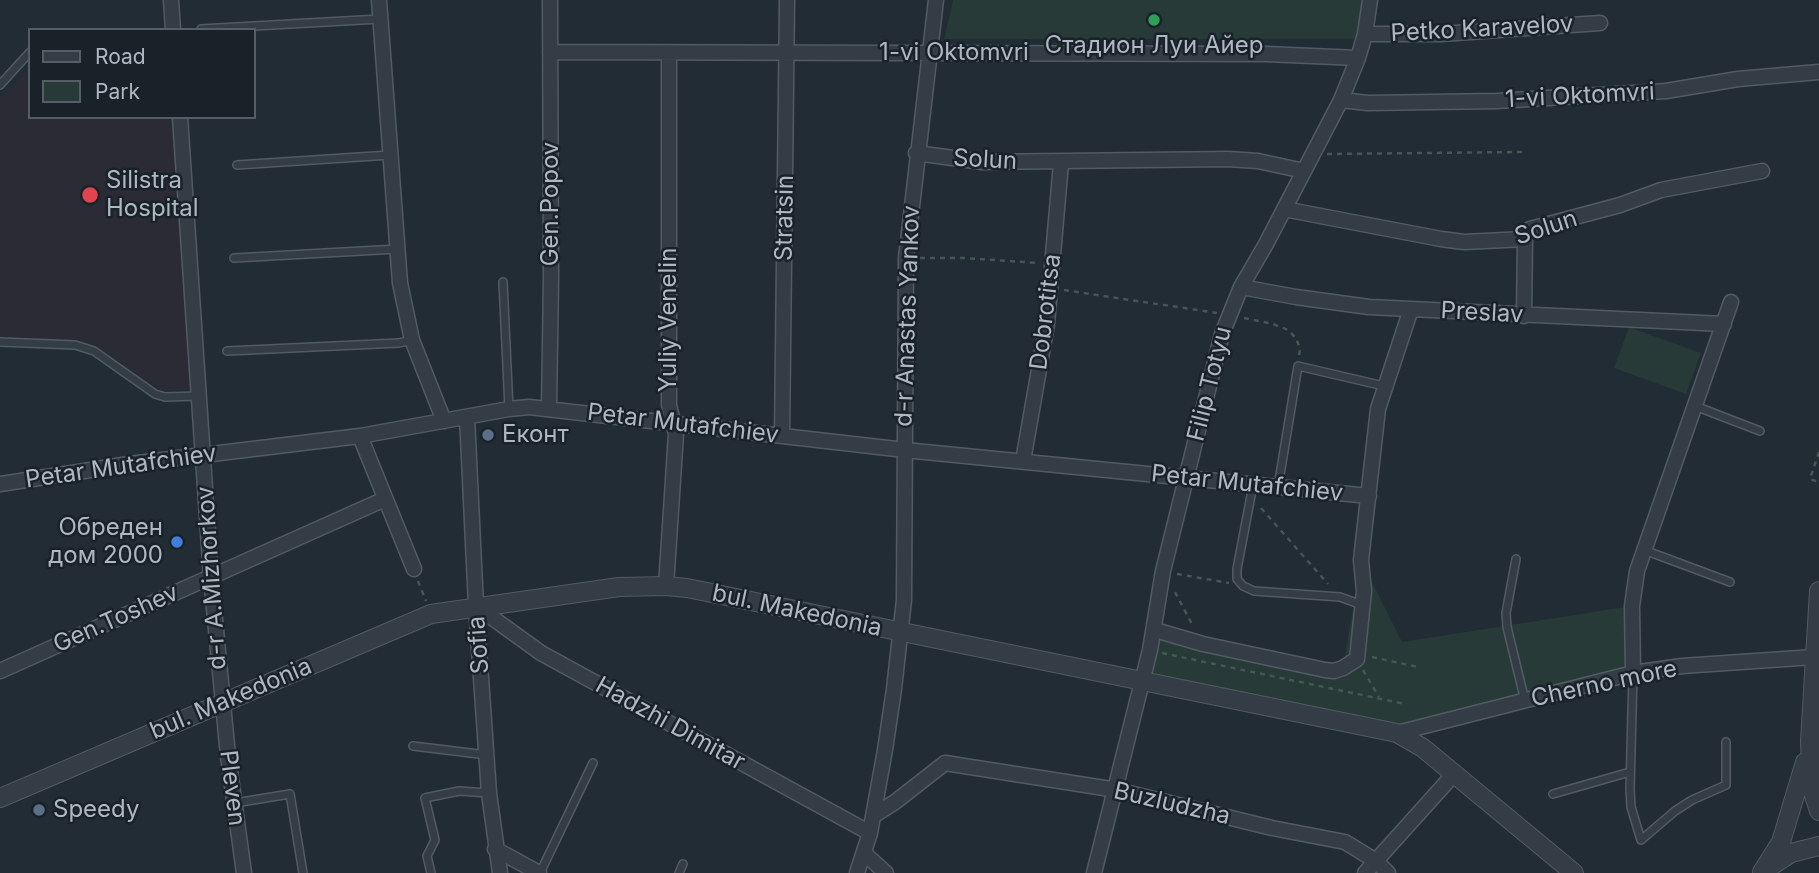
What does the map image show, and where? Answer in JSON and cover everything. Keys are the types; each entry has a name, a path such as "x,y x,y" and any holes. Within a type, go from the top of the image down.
{"street":[{"path":"171,0 173,28"},
{"path":"379,0 400,284 412,340 444,421"},
{"name":"Gen.Popov","path":"549,408 550,0"},
{"name":"Stratsin","path":"782,436 787,0"},
{"name":"d-r Anastas Yankov","path":"857,873 870,833 901,633 904,587 906,258 916,153 936,0"},
{"name":"Filip Totyu","path":"1094,873 1155,631 1163,571 1228,315 1340,100 1358,58 1370,0"},
{"name":"Petko Karavelov","path":"1364,34 1441,34 1600,23"},
{"name":"1-vi Oktomvri","path":"550,52 1266,54 1358,58"},
{"name":"Yuliy Venelin","path":"666,586 676,434 669,405 668,52"},
{"name":"1-vi Oktomvri","path":"1340,100 1368,103 1497,101 1666,91 1738,79 1819,72"},
{"name":"d-r A.Mizhorkov","path":"180,119 222,703"},
{"name":"Solun","path":"916,153 982,162 1228,159 1258,161 1304,171"},
{"name":"Dobrotitsa","path":"1023,461 1046,324 1061,163"},
{"name":"Solun","path":"1284,209 1464,242 1525,239 1525,232 1530,229 1620,205 1661,190 1762,171"},
{"path":"1524,316 1525,239"},
{"name":"Preslav","path":"1241,287 1335,303 1411,309 1724,324"},
{"path":"1633,673 1633,588 1731,302"},
{"path":"1155,631 1325,670 1343,668 1358,656 1364,591 1361,560 1375,429 1384,386 1411,309"},
{"name":"Petar Mutafchiev","path":"0,484 129,464 360,436 509,409 549,408 905,450 1186,477 1252,491 1278,487 1368,496"},
{"name":"Sofia","path":"467,417 489,793 500,873"},
{"path":"360,436 414,569"},
{"name":"Gen.Toshev","path":"0,671 385,499"},
{"name":"bul. Makedonia","path":"0,798 431,614 619,587 666,586 687,588 1397,733 1423,748 1574,873"},
{"path":"1819,591 1810,741 1812,789 1819,811"},
{"name":"Hadzhi Dimitar","path":"476,606 541,653 870,833"},
{"name":"Cherno more","path":"1397,733 1633,673 1682,666 1814,657"},
{"name":"Pleven","path":"222,703 244,873"},
{"path":"1761,872 1781,842 1810,741"},
{"name":"Buzludzha","path":"873,816 945,763 1117,790 1272,828 1345,842 1376,861 1388,873"},
{"path":"1365,873 1454,774"},
{"path":"1761,872 1791,853 1819,846"},
{"path":"495,849 540,873"},
{"path":"865,854 886,873"}],"lane":[{"path":"219,28 380,19"},
{"path":"0,85 28,54"},
{"path":"237,165 390,155"},
{"path":"234,258 398,249"},
{"path":"503,282 509,409"},
{"path":"228,351 399,343 412,340"},
{"path":"0,342 75,345 94,351 155,394 165,397 199,396"},
{"path":"1278,487 1298,366 1384,386"},
{"path":"1695,406 1760,430"},
{"path":"1252,491 1237,569 1237,579 1243,586 1254,591 1340,597 1362,605"},
{"path":"1644,550 1730,582"},
{"path":"1516,559 1506,613 1507,627 1526,701"},
{"path":"1633,673 1631,807 1641,840 1675,811 1726,785 1726,742"},
{"path":"413,746 487,755"},
{"path":"540,873 593,763"},
{"path":"1553,794 1630,772"},
{"path":"430,873 427,856 435,840 425,798 459,791 489,793"},
{"path":"234,804 290,794 303,873"},
{"path":"679,873 683,864"}],"path":[{"path":"1312,155 1523,152"},
{"path":"906,258 964,258 1053,264"},
{"path":"1050,288 1273,324 1288,330 1296,338 1300,349 1298,366"},
{"path":"1819,452 1810,479 1819,482"},
{"path":"1252,491 1340,597"},
{"path":"414,569 431,614"},
{"path":"1163,571 1243,586"},
{"path":"1163,571 1203,644"},
{"path":"1150,650 1405,704"},
{"path":"1358,656 1418,667"},
{"path":"1358,656 1379,697"}],"shaded area":[{"name":"Silistra Hospital","path":"28,69 28,119 174,119 194,390 161,390 97,347 68,340 0,338 0,98"}],"green space":[{"name":"Стадион Луи Айер","path":"953,0 1363,0 1356,39 944,39"},
{"path":"1629,327 1701,353 1686,394 1614,368"},
{"path":"1361,560 1402,642 1632,606 1633,673 1397,733 1142,681 1155,630 1343,668"}],"place":[{"name":"Стадион Луи Айер","path":"1154,20"},
{"name":"Silistra Hospital","path":"90,195"},
{"name":"Еконт","path":"488,435"},
{"name":"Обреден дом 2000","path":"177,542"},
{"name":"Speedy","path":"39,810"}]}
